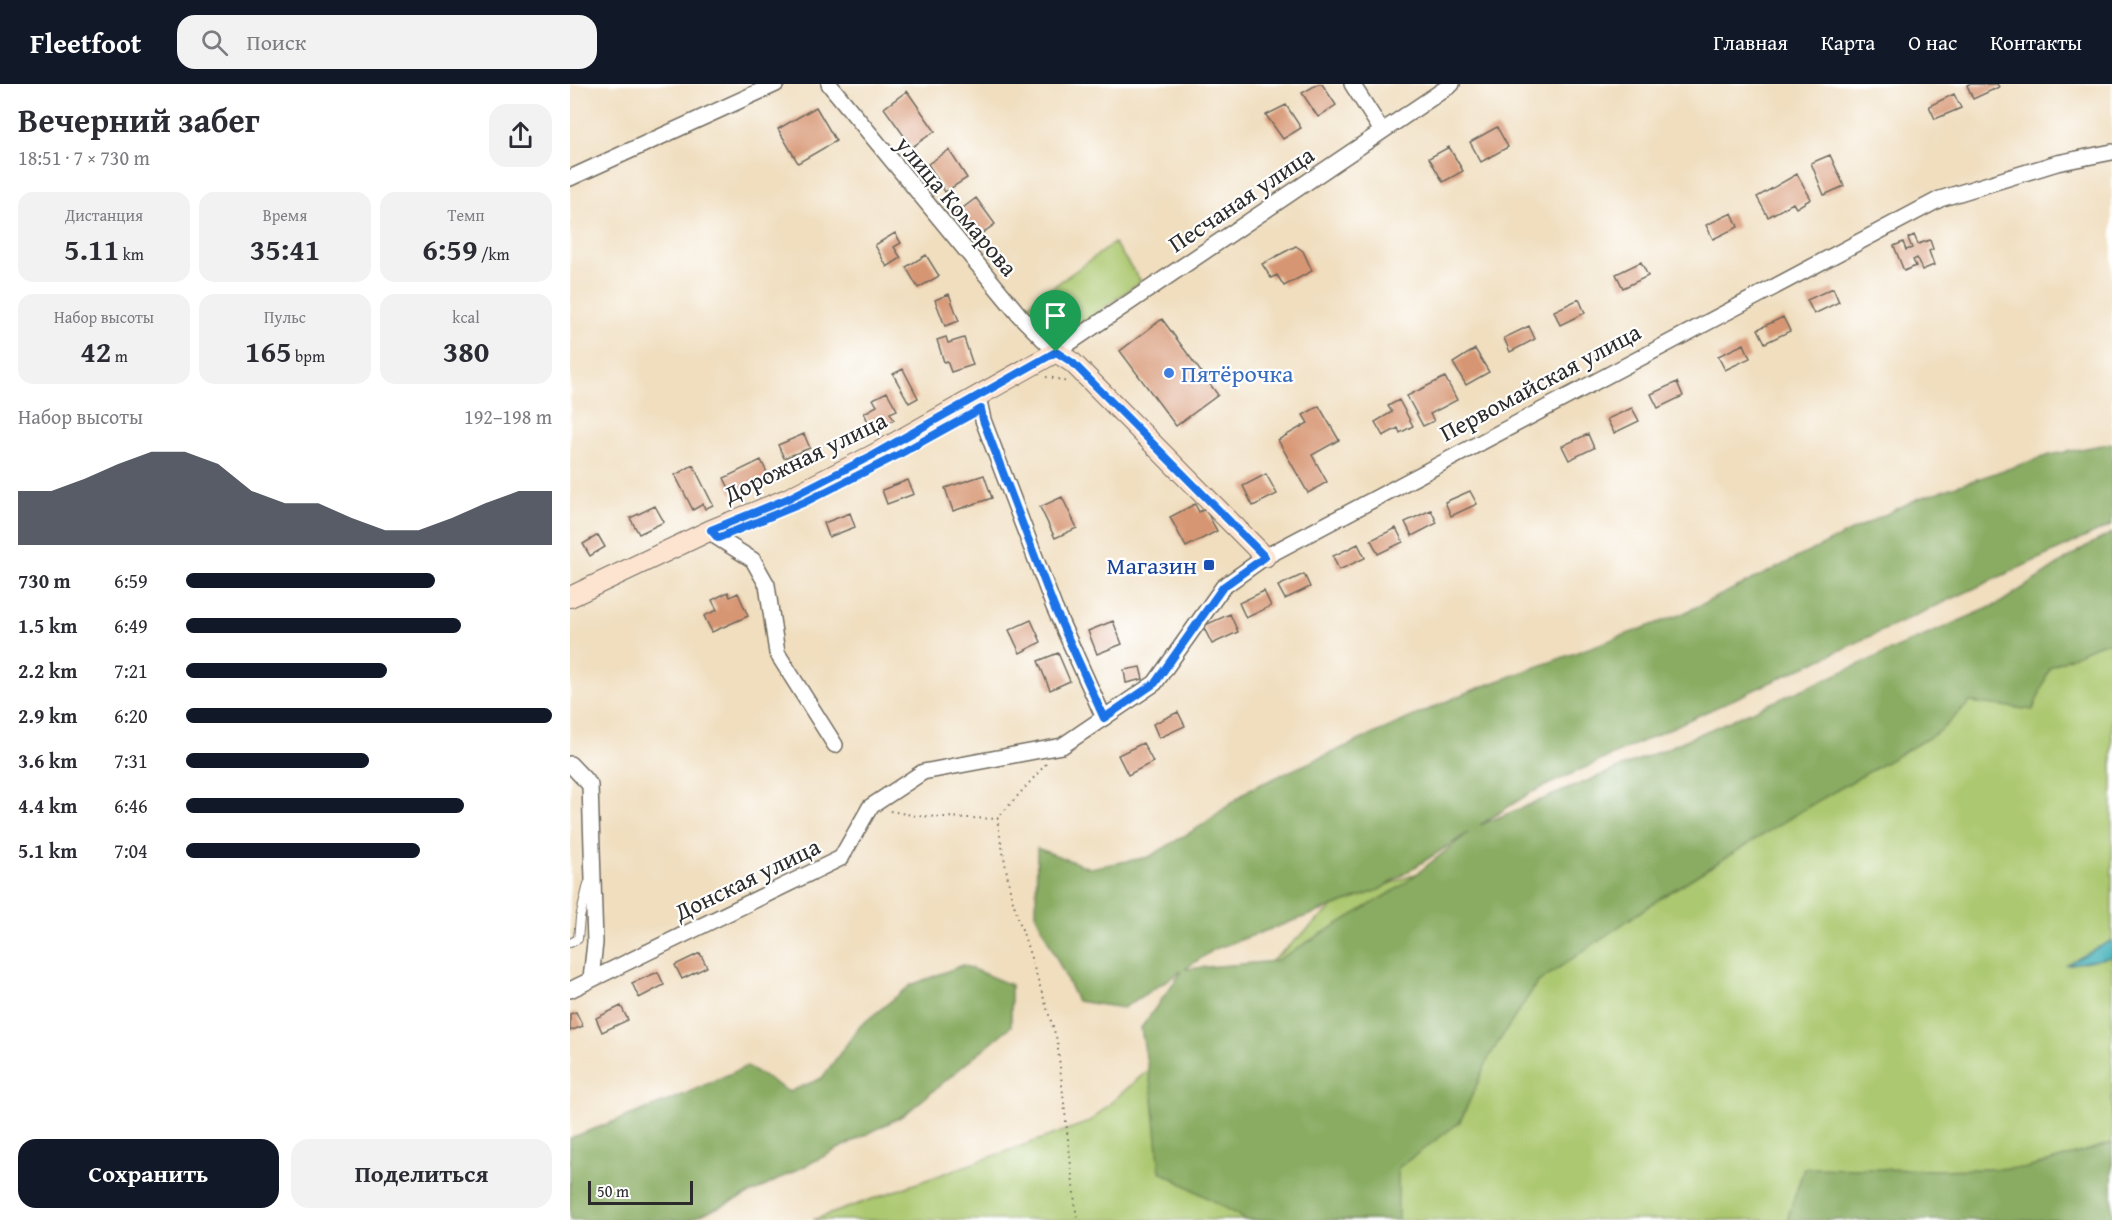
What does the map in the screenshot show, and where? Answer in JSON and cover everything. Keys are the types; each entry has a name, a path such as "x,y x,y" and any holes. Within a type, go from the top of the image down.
{"street":[{"path":"570,178 776,84"},
{"name":"улица Комарова","path":"828,84 1020,316 1056,352"},
{"path":"1352,84 1382,131"},
{"name":"Песчаная улица","path":"1056,352 1452,84"},
{"name":"Первомайская улица","path":"1265,557 1940,198 2057,163 2112,152"},
{"path":"1056,352 1073,363 1265,557"},
{"name":"Дорожная улица","path":"570,597 711,530 787,499 1056,352"},
{"path":"978,396 983,420 1054,607 1104,718"},
{"path":"711,530 718,538 753,560 767,585 777,653 835,745"},
{"name":"Донская улица","path":"570,990 841,858 870,807 923,772 1062,746 1155,683 1223,587 1265,557"},
{"path":"570,764 590,785 595,943 591,978"}],"lane":[{"path":"570,943 578,939 580,918 592,865"}],"path":[{"path":"1045,377 1062,380 1072,385"},
{"path":"997,819 1062,746"},
{"path":"870,807 917,816 997,819"},
{"path":"997,819 1011,895 1057,1040 1077,1220"}],"green space":[{"path":"1114,243 1141,281 1055,343 1028,305"},
{"path":"2112,443 2112,525 1530,793 1480,825 1663,750 2000,603 2085,547 2112,533 2112,643 2102,643 2050,667 2033,710 1970,702 1939,732 1816,802 1662,897 1537,983 1490,1055 1460,1122 1398,1168 1398,1220 1246,1220 1160,1171 1153,1098 1141,1028 1182,971 1123,1008 1077,1001 1036,915 1037,848 1090,868 1149,857 1201,826 1250,789 1468,692 1682,614 1917,499 2050,455","holes":["1468,833 1400,887 1276,961 1185,969 1215,949 1379,890"]},
{"path":"2112,600 2112,1220 813,1220 1089,1122 1334,906"},
{"path":"963,965 1011,985 1011,1026 904,1115 756,1191 689,1220 570,1220 570,1138 676,1098 747,1066 789,1092 822,1078 860,1026 911,985"},
{"path":"2112,1143 2112,1220 1787,1220 1804,1168 1935,1170 2027,1168"}],"water":[{"path":"2112,940 2112,957 2066,965"}],"building":[{"path":"1322,84 1336,105 1318,117 1302,93"},
{"path":"1997,84 1999,87 1973,99 1967,85"},
{"path":"907,91 935,131 912,147 884,108"},
{"path":"1954,94 1961,108 1935,119 1929,106"},
{"path":"1286,105 1301,128 1283,139 1266,115"},
{"path":"816,107 836,141 798,163 778,129"},
{"path":"1497,127 1508,147 1481,162 1470,142"},
{"path":"1449,147 1463,171 1443,182 1429,158"},
{"path":"949,150 967,178 945,192 928,164"},
{"path":"1830,155 1844,186 1824,195 1811,163"},
{"path":"1797,174 1811,199 1796,208 1793,203 1768,217 1757,197"},
{"path":"976,198 995,224 974,239 955,214"},
{"path":"1732,213 1738,227 1713,239 1706,225"},
{"path":"895,233 901,243 894,247 901,258 887,267 875,245"},
{"path":"1914,235 1918,244 1930,240 1933,249 1929,251 1934,265 1922,270 1917,258 1913,260 1916,266 1904,271 1894,246 1903,242 1906,250 1912,248 1908,238"},
{"path":"1296,246 1303,251 1312,271 1284,286 1277,275 1271,278 1262,264"},
{"path":"926,255 939,276 918,288 906,267"},
{"path":"1641,262 1648,276 1623,288 1616,274"},
{"path":"1833,288 1839,302 1814,314 1807,300"},
{"path":"949,294 959,321 945,326 935,300"},
{"path":"1579,299 1585,313 1560,325 1554,311"},
{"path":"1783,317 1790,331 1765,343 1758,329"},
{"name":"Пятёрочка","path":"1162,319 1218,395 1176,426 1120,351"},
{"path":"1529,326 1535,339 1510,352 1504,338"},
{"path":"946,337 948,343 964,338 973,365 951,372 947,361 944,362 937,340"},
{"path":"1744,344 1750,358 1725,370 1718,356"},
{"path":"1475,349 1489,372 1466,385 1453,363"},
{"path":"903,369 918,398 909,403 893,374"},
{"path":"1445,377 1457,400 1430,414 1434,421 1423,426 1407,396"},
{"path":"1677,382 1683,396 1658,408 1651,394"},
{"path":"887,392 897,410 890,413 894,420 883,425 881,420 870,426 864,413 877,406 873,399"},
{"path":"1399,400 1413,426 1400,433 1398,428 1383,436 1375,422 1392,412 1388,406"},
{"path":"1319,406 1339,440 1312,455 1327,482 1308,493 1278,440 1308,423 1303,415"},
{"path":"1632,408 1639,421 1614,433 1607,419"},
{"path":"804,434 810,448 784,458 778,445"},
{"path":"1588,434 1594,448 1569,460 1562,446"},
{"path":"761,460 769,477 732,494 724,478"},
{"path":"693,465 713,505 705,509 703,504 693,510 675,475"},
{"path":"1266,474 1277,494 1253,506 1243,486"},
{"path":"984,475 992,498 953,511 945,488"},
{"path":"908,480 914,494 887,504 882,490"},
{"path":"1470,491 1477,504 1451,516 1445,502"},
{"path":"1062,497 1077,528 1055,538 1040,507"},
{"path":"1195,504 1199,512 1205,509 1217,531 1186,547 1170,517"},
{"path":"655,506 664,522 639,534 630,518"},
{"path":"1431,510 1437,523 1412,536 1405,522"},
{"path":"850,513 855,527 829,537 824,523"},
{"path":"1396,528 1403,542 1378,554 1371,540"},
{"path":"598,535 605,547 590,556 583,544"},
{"path":"1358,544 1365,558 1339,570 1333,556"},
{"path":"1304,574 1310,587 1285,599 1278,586"},
{"path":"1264,591 1271,606 1246,618 1239,603"},
{"path":"728,592 730,597 738,593 748,616 712,632 704,616 717,610 712,600"},
{"path":"1230,614 1238,632 1212,644 1203,626"},
{"path":"1031,620 1041,642 1020,653 1009,630"},
{"path":"1113,621 1122,644 1097,654 1088,631"},
{"path":"1058,653 1070,681 1050,690 1038,661"},
{"path":"1140,667 1143,679 1126,683 1124,670"},
{"path":"1178,712 1185,726 1159,738 1153,724"},
{"path":"1143,743 1153,762 1128,775 1118,755"},
{"path":"700,953 707,967 682,979 675,965"},
{"path":"658,972 664,985 639,998 632,983"},
{"path":"621,1006 628,1020 602,1032 596,1018"},
{"path":"576,1012 583,1026 570,1031 570,1014"}],"place":[{"name":"Пятёрочка","path":"1169,373"},
{"name":"Магазин","path":"1209,565"}],"route":[{"path":"1056,352 1073,363 1265,557 1223,587 1155,683 1104,718 1054,607 983,420 981,409 896,456 805,502 718,538 711,530 787,499 873,455 1056,352"}]}
